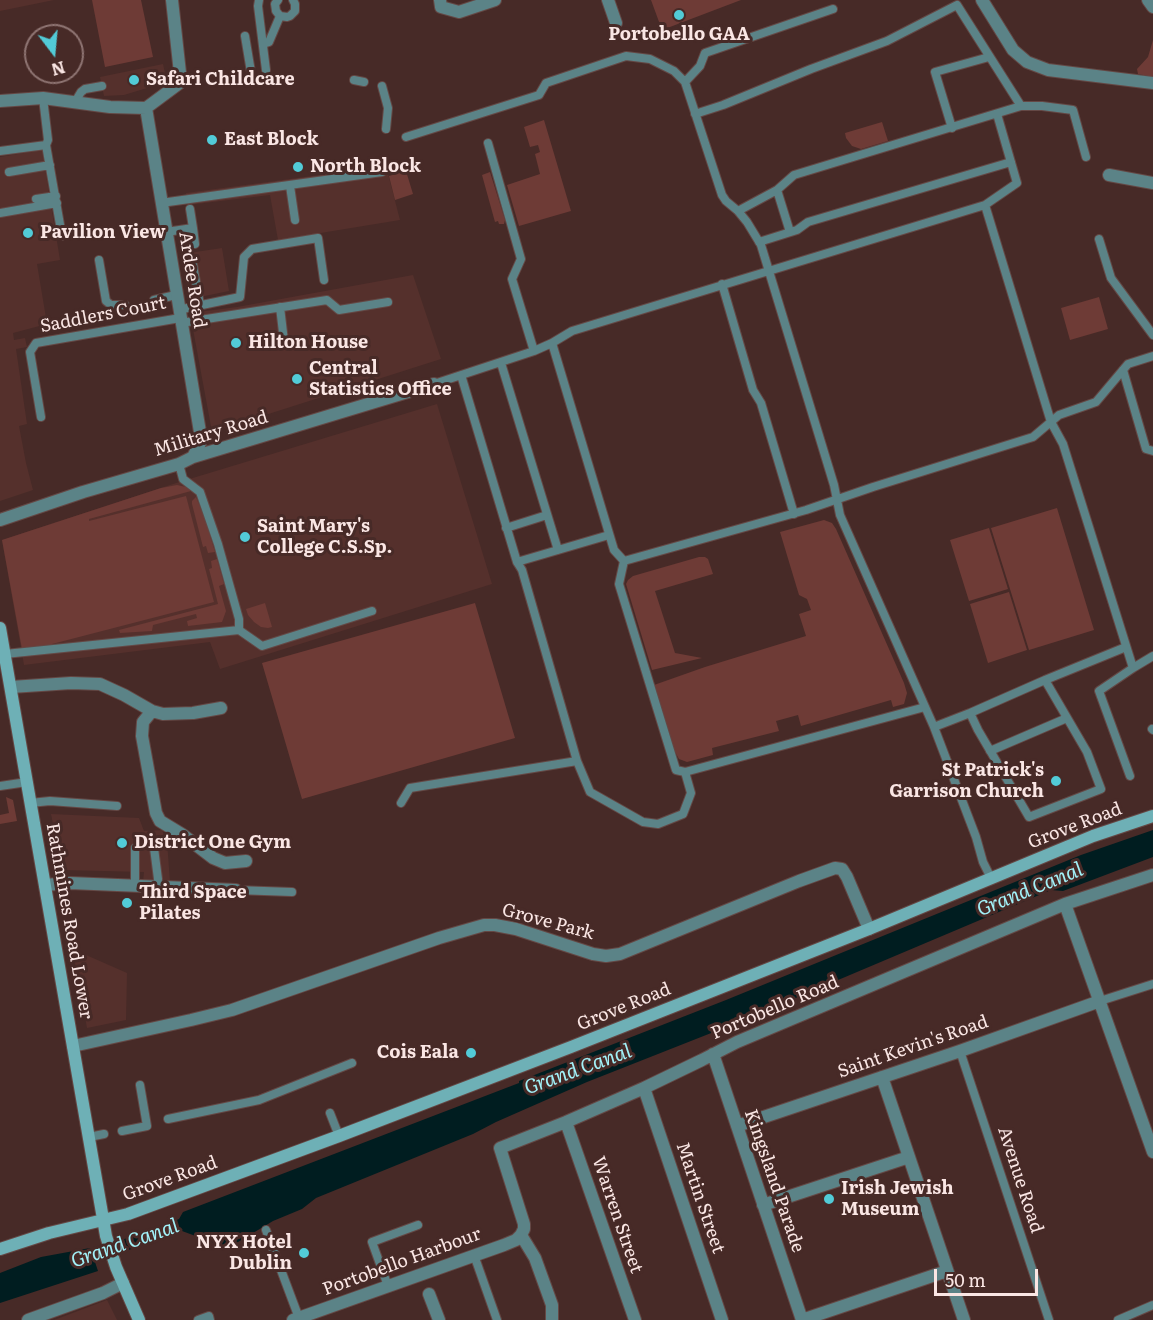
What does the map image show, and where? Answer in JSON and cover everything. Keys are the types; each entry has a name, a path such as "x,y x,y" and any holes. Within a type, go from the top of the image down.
{"main road":[{"name":"Rathmines Road Lower","path":"0,628 106,1236 116,1267 140,1320"},
{"name":"Grove Road","path":"0,1249 49,1233 128,1214 339,1136 869,929 1094,836 1153,816"}],"street":[{"path":"0,101 43,98 110,107 146,108 181,82 172,0"},
{"path":"440,0 441,7 459,12 495,0"},
{"path":"608,0 616,22"},
{"path":"982,0 1013,50 1027,62 1048,70 1153,84"},
{"path":"1148,0 1153,7"},
{"name":"Ardee Road","path":"146,108 200,432 200,443 193,457"},
{"path":"1108,175 1153,183"},
{"name":"Military Road","path":"0,520 83,492 178,464 193,457 434,384"},
{"path":"10,687 71,683 100,684 152,711 163,714 183,714 221,708"},
{"path":"152,711 142,722 142,736 156,813 160,821 213,858 225,863 246,861"},
{"name":"Grove Park","path":"73,1046 232,1010 439,938 484,925 516,929 593,954 606,956 620,954 835,868 842,869 847,877 869,929"},
{"name":"Portobello Road","path":"521,1236 524,1224 500,1148 644,1088 737,1042 1065,904 1153,875"},
{"path":"45,885 70,883 236,890"},
{"path":"1065,904 1153,1152"},
{"name":"Saint Kevin's Road","path":"737,1126 1100,1001"},
{"name":"Kingsland Parade","path":"713,1054 802,1320"},
{"path":"882,1077 964,1320"},
{"name":"Martin Street","path":"644,1088 722,1320"},
{"name":"Warren Street","path":"566,1122 635,1320"},
{"path":"763,1205 909,1157"},
{"path":"521,1236 535,1258 552,1305 552,1320"},
{"name":"Portobello Harbour","path":"296,1319 474,1256 521,1236"},
{"path":"802,1320 820,1317 947,1271"},
{"path":"28,1320 103,1293 123,1282"},
{"path":"428,1289 439,1320"}],"lane":[{"path":"259,0 266,70"},
{"path":"278,0 275,8 280,16 287,17 293,14 296,8 293,0"},
{"path":"695,114 887,41 957,5 1021,106"},
{"path":"685,82 700,66 705,53 833,9"},
{"path":"263,44 269,42 280,16"},
{"path":"245,36 251,72"},
{"path":"406,137 538,95 546,83 626,56 650,59 674,71 685,82 722,195 747,222 759,242 770,270 834,485 840,515 934,727 976,837 983,862 991,878"},
{"path":"951,128 934,72 989,57"},
{"path":"75,102 86,88 102,86"},
{"path":"382,86 388,108 386,129"},
{"path":"43,98 48,140 46,145 62,236"},
{"path":"738,211 777,190 794,176 1021,106 1073,110 1086,157"},
{"path":"434,384 534,351 572,331 986,205 1017,183 998,114"},
{"path":"488,143 521,259 512,279 534,351"},
{"path":"0,151 46,145"},
{"path":"759,242 797,230 808,222 1011,162"},
{"path":"9,172 50,165"},
{"path":"161,203 382,172"},
{"path":"290,186 295,220"},
{"path":"777,190 789,232"},
{"path":"36,199 56,200"},
{"path":"0,213 56,200"},
{"path":"986,205 1051,422 1063,444 1133,668"},
{"path":"190,209 195,244"},
{"path":"166,232 193,228"},
{"path":"180,317 200,305 240,297 244,257 252,249 318,238 324,280"},
{"path":"1099,239 1111,278 1153,335"},
{"path":"192,259 200,305"},
{"path":"99,260 106,301 111,305 126,305"},
{"path":"722,284 753,390 761,403 794,514"},
{"path":"154,300 176,295"},
{"path":"180,317 327,300 339,310 388,302"},
{"path":"280,307 284,341"},
{"name":"Saddlers Court","path":"41,417 30,352 36,344 180,317"},
{"path":"552,343 609,535 614,550 624,561"},
{"path":"624,561 794,514 1034,437 1059,415 1096,402 1128,364 1153,356"},
{"path":"501,363 558,550"},
{"path":"1123,370 1146,449 1153,451"},
{"path":"461,375 506,528 517,562 522,570 578,760 590,792 643,822 658,824 683,814 691,793 685,772"},
{"path":"178,464 183,479 200,492 218,544 239,619 239,630"},
{"path":"506,528 548,515"},
{"path":"517,562 609,535"},
{"path":"624,561 619,584 676,770 685,772 925,707"},
{"path":"5,654 239,630 262,646 372,611"},
{"path":"934,727 1126,647"},
{"path":"1130,776 1099,691 1153,656"},
{"path":"970,713 1029,817 1101,789 1087,752 1045,680"},
{"path":"990,751 1067,718"},
{"path":"401,802 410,788 578,760"},
{"path":"0,786 27,782"},
{"path":"30,803 51,801 117,806"},
{"path":"135,848 135,886"},
{"path":"154,848 157,887"},
{"path":"236,890 292,892"},
{"path":"1100,1001 1153,984"},
{"name":"Avenue Road","path":"960,1051 1050,1320"},
{"path":"168,1119 259,1100 352,1063"},
{"path":"317,1077 321,1088"},
{"path":"122,1131 147,1126 140,1085"},
{"path":"330,1113 339,1136"},
{"path":"89,1137 104,1134"},
{"path":"388,1286 372,1242 418,1225"},
{"path":"266,1230 296,1319"},
{"path":"474,1256 497,1320"},
{"path":"1118,1320 1153,1305"},
{"path":"198,1320 209,1316 210,1320"}],"shaded area":[{"path":"0,0 54,0 0,11"},
{"path":"92,0 141,0 153,57 105,67"},
{"name":"Portobello GAA","path":"651,0 741,0 662,30"},
{"path":"1153,40 1153,77 1138,74 1137,69 1148,57"},
{"name":"Safari Childcare","path":"163,64 167,82 124,95 104,96 100,77"},
{"path":"544,120 571,211 519,226 507,185 540,174 535,154 540,152 538,145 530,147 524,127"},
{"path":"882,122 888,141 861,149 852,146 846,138 845,133"},
{"path":"42,150 60,260 37,264 47,324 13,333 14,340 25,338 27,347 16,349 27,424 19,426 33,490 0,501 0,157"},
{"path":"386,166 400,220 278,240 270,195 188,205 186,193"},
{"path":"406,171 413,194 395,200 389,176"},
{"path":"490,172 505,220 504,224 495,222 482,175"},
{"path":"222,248 229,291 190,299 182,254"},
{"path":"413,275 441,359 212,432 190,313 237,307"},
{"path":"1099,297 1108,329 1070,340 1061,308"},
{"name":"Saint Mary's College C.S.Sp.","path":"437,404 492,584 220,669 210,642 24,665 2,540 173,484"},
{"path":"177,485 191,491 89,519 89,521 186,496 214,602 52,644 52,646 22,649 2,540 161,488"},
{"path":"196,497 215,552 208,553 206,546 203,547 192,504"},
{"path":"1057,508 1094,630 1029,650 991,528"},
{"path":"824,520 832,523 836,529 904,683 907,693 904,704 893,707 891,700 801,726 798,715 776,721 779,731 712,748 713,755 687,762 679,759 674,750 654,685 806,636 799,614 811,610 807,599 799,595 780,532"},
{"path":"989,528 1008,589 969,601 950,540"},
{"path":"699,557 708,559 713,574 655,591 675,653 702,658 652,670 626,584 633,576"},
{"path":"217,559 224,584 219,586 226,611 222,622 188,626 187,621 197,618 196,614 153,625 152,631 120,633 119,630 218,604 209,569 212,568 211,561"},
{"path":"1009,592 1027,650 988,663 970,604"},
{"path":"265,603 272,627 268,628 261,627 254,622 246,609"},
{"path":"475,603 515,738 302,799 262,663"},
{"path":"6,797 13,800 17,821 0,824 0,815 9,813"},
{"path":"51,814 139,818 144,831 162,830 167,841 170,882 143,882 144,872 62,870"},
{"path":"77,951 127,973 126,1020 87,1028 73,952"},
{"path":"107,1300 117,1320 54,1320"}],"water":[{"name":"Grand Canal","path":"1153,830 1153,857 1063,891 1051,890 734,1024 587,1082 473,1134 316,1198 302,1209 273,1221 228,1248 182,1231 95,1262 98,1271 0,1303 0,1273 41,1257 90,1248 91,1251 169,1223 179,1219 183,1212 519,1083 519,1081 726,1000 1081,855"}],"place":[{"name":"Portobello GAA","path":"679,15"},
{"name":"Safari Childcare","path":"134,80"},
{"name":"East Block","path":"212,140"},
{"name":"North Block","path":"298,167"},
{"name":"Pavilion View","path":"28,233"},
{"name":"Hilton House","path":"236,343"},
{"name":"Central Statistics Office","path":"297,379"},
{"name":"Saint Mary's College C.S.Sp.","path":"245,537"},
{"name":"St Patrick's Garrison Church","path":"1056,781"},
{"name":"District One Gym","path":"122,843"},
{"name":"Third Space Pilates","path":"127,903"},
{"name":"Cois Eala","path":"471,1053"},
{"name":"Irish Jewish Museum","path":"829,1199"},
{"name":"NYX Hotel Dublin","path":"304,1253"}]}
